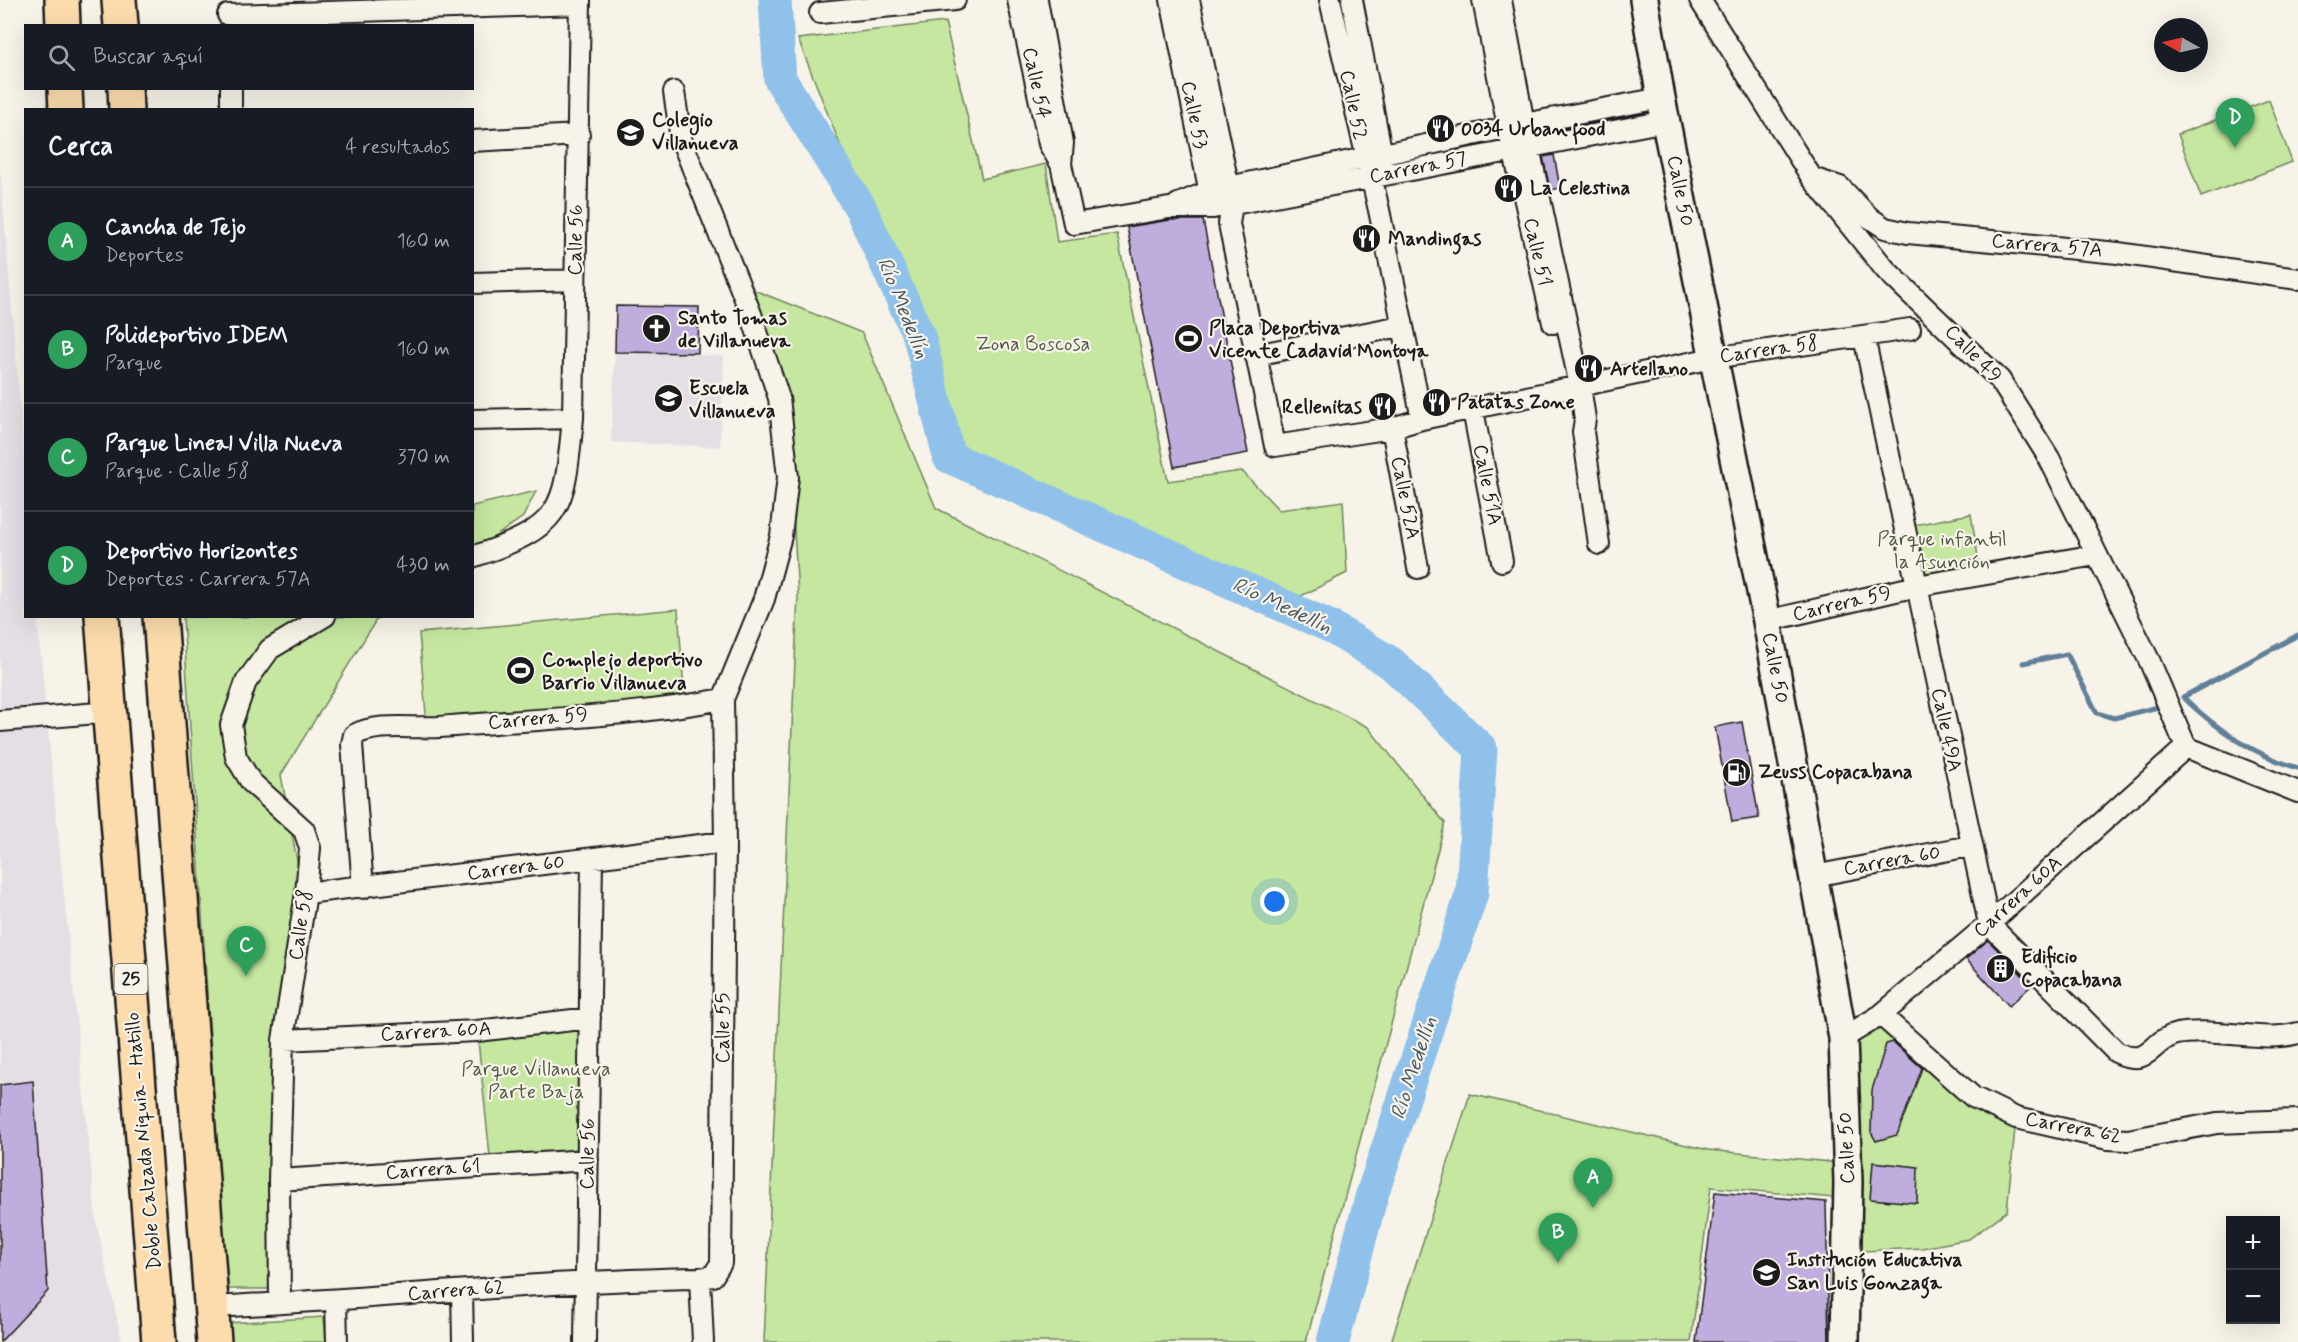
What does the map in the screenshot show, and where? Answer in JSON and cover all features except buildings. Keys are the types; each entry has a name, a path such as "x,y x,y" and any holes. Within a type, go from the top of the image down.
{"highway":[{"path":"62,0 63,24"},
{"path":"120,0 121,24"},
{"path":"65,90 66,108"},
{"path":"125,90 126,108"},
{"name":"Doble Calzada Niquia - Hatillo","path":"102,618 159,1342"},
{"path":"160,618 214,1342"}],"main road":[{"name":"Calle 50","path":"1644,0 1713,358 1767,621 1843,1038 1848,1182 1845,1342"}],"street":[{"path":"820,13 955,0"},
{"name":"Calle 54","path":"1018,0 1049,144 1061,164"},
{"name":"Calle 54","path":"1037,0 1063,143 1061,164 1074,224"},
{"name":"Calle 53","path":"1171,0 1221,198"},
{"name":"Calle 53","path":"1189,0 1221,198"},
{"name":"Calle 52","path":"1330,0 1376,167"},
{"name":"Calle 52","path":"1352,0 1376,167 1379,210 1401,326 1422,419"},
{"name":"Calle 51","path":"1483,0 1516,125 1574,388 1585,419 1583,432 1599,544"},
{"name":"Calle 51","path":"1501,0 1516,125"},
{"name":"Calle 49","path":"1700,0 1812,178 1885,269 2000,380 2049,458 2150,662 2186,747"},
{"path":"228,13 580,2"},
{"name":"Calle 56","path":"474,556 514,543 535,532 556,510 567,480 573,418 580,2"},
{"path":"231,90 231,108"},
{"path":"674,92 681,139 751,314 779,398 788,477 781,536 764,599 723,699"},
{"name":"Carrera 57","path":"1376,167 1516,125 1664,110"},
{"name":"Carrera 57","path":"1074,224 1169,208 1376,167 1521,148 1664,110"},
{"path":"474,141 579,135"},
{"name":"Carrera 57A","path":"1812,178 1840,187 1870,218 1885,228 1908,233 2118,253 2298,279"},
{"path":"1221,198 1229,224 1256,356 1401,326"},
{"path":"474,283 575,280"},
{"name":"Carrera 58","path":"1256,356 1275,446 1392,428 1422,419 1713,358 1910,329"},
{"name":"Calle 49A","path":"1864,337 1970,846 1989,924"},
{"name":"Calle 51A","path":"1473,410 1502,561"},
{"path":"474,420 573,418"},
{"name":"Calle 52A","path":"1392,428 1418,568"},
{"name":"Carrera 59","path":"1767,621 1917,586 2096,555"},
{"name":"Calle 58","path":"280,1304 279,1180 283,1040 306,893 310,848 304,830 251,782 237,757 231,725 246,682 270,649 322,618"},
{"name":"Carrera 59","path":"363,888 352,744 354,735 366,728 425,728 686,706 723,699"},
{"name":"Calle 55","path":"700,1278 713,1276 722,1263 725,842 723,699"},
{"path":"0,721 110,712"},
{"path":"2186,747 2298,792"},
{"name":"Carrera 60A","path":"1843,1038 1881,1015 1989,924 2186,747"},
{"name":"Carrera 60","path":"306,893 363,888 725,842"},
{"name":"Carrera 60","path":"1814,876 1970,846"},
{"name":"Calle 56","path":"585,1342 592,859"},
{"path":"1989,924 2116,1052 2126,1057 2138,1058 2148,1054 2176,1034 2298,1033"},
{"name":"Carrera 62","path":"1881,1015 1973,1097 2016,1118 2108,1139 2128,1140 2217,1123 2298,1120"},
{"name":"Carrera 60A","path":"283,1040 477,1031 590,1018"},
{"name":"Carrera 61","path":"279,1180 588,1160"},
{"path":"700,1278 703,1342"},
{"name":"Carrera 62","path":"212,1307 336,1301 585,1281 700,1278"},
{"path":"462,1291 464,1342"},
{"path":"336,1301 337,1342"}],"shaded area":[{"path":"0,165 24,456 24,618 37,618 96,1220 122,1342 0,1342"},
{"name":"Escuela Villanueva","path":"615,352 724,356 720,447 611,442"}],"green space":[{"name":"Zona Boscosa","path":"945,22 982,179 1046,164 1057,242 1117,234 1168,481 1242,471 1279,510 1343,501 1347,573 1299,597 964,457 798,39"},
{"path":"2269,100 2292,162 2201,197 2178,134"},
{"path":"744,286 862,333 936,508 1368,727 1445,823 1306,1342 764,1342 798,595 786,401"},
{"path":"536,491 523,517 474,551 474,506"},
{"name":"Parque infantil la Asunción","path":"1971,514 1981,575 1917,586 1904,527"},
{"name":"Complejo deportivo Barrio Villanueva","path":"678,609 685,703 427,726 419,633"},
{"path":"183,618 379,618 281,775 301,882 278,1289 226,1289"},
{"path":"1881,1015 2016,1118 2007,1211 1969,1239 1922,1248 1844,1252 1843,1038"},
{"name":"Parque Villanueva Parte Baja","path":"590,1018 588,1160 491,1166 477,1031"},
{"path":"1470,1094 1708,1150 1840,1163 1834,1198 1711,1187 1691,1342 1391,1342"},
{"path":"324,1317 326,1342 228,1342 227,1323"}],"waterway":[{"name":"Río Medellín","path":"775,0 780,79 860,207 919,336 949,457 1329,626 1391,663 1481,749 1472,893 1371,1198 1333,1342"},
{"path":"2298,635 2183,697 2236,740 2266,756 2298,768"},
{"path":"2023,663 2067,654 2097,713 2114,718 2158,707"}],"place":[{"name":"0034 Urban food","path":"1440,129"},
{"name":"Colegio Villanueva","path":"631,132"},
{"name":"Deportivo Horizontes","path":"2235,148"},
{"name":"La Celestina","path":"1509,188"},
{"name":"Mandingas","path":"1367,239"},
{"name":"Santo Tomas de Villanueva","path":"657,329"},
{"name":"Placa Deportiva Vicente Cadavid Montoya","path":"1188,339"},
{"name":"Artellano","path":"1589,369"},
{"name":"Escuela Villanueva","path":"668,399"},
{"name":"Patatas Zone","path":"1436,402"},
{"name":"Rellenitas","path":"1383,407"},
{"name":"Complejo deportivo Barrio Villanueva","path":"521,671"},
{"name":"Zeuss Copacabana","path":"1737,772"},
{"name":"Edificio Copacabana","path":"2000,968"},
{"name":"Parque Lineal Villa Nueva","path":"246,976"},
{"name":"Cancha de Tejo","path":"1593,1208"},
{"name":"Polideportivo IDEM","path":"1558,1263"},
{"name":"Institución Educativa San Luis Gonzaga","path":"1766,1272"}]}
